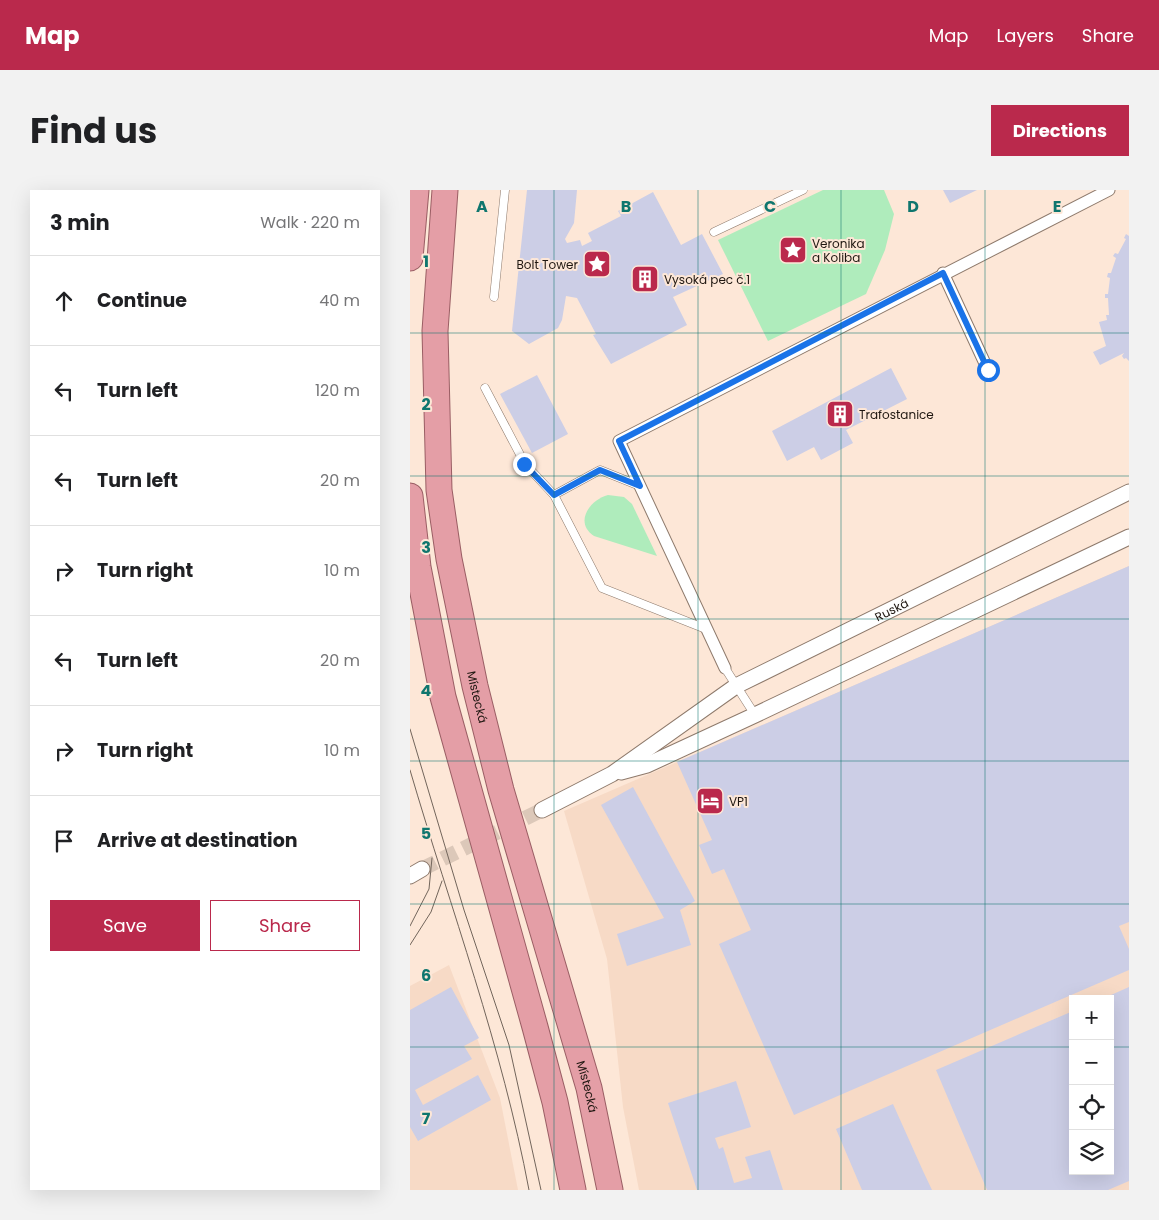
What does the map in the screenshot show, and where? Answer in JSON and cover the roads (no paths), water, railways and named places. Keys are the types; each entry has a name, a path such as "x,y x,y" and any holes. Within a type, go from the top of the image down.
{"highway":[{"path":"410,258 416,190"},
{"name":"Místecká","path":"445,190 435,331 439,490 449,560 475,686 501,790 589,1088 610,1190"},
{"path":"410,496 421,585 444,697 538,1037 555,1102 573,1190"}],"street":[{"path":"725,668 619,441 943,273 1109,190"},
{"path":"943,273 988,370"},
{"name":"Ruská","path":"542,810 612,774 736,686 1129,492"},
{"name":"Ruská","path":"612,774 647,765 1129,536"}],"lane":[{"path":"494,297 505,190"},
{"path":"714,232 803,190"},
{"path":"485,388 524,464 554,495 602,588 706,630"},
{"path":"554,495 600,470 640,486"},
{"path":"725,668 755,715"}],"tunnel":[{"path":"422,869 542,810"}],"tram line":[{"path":"410,729 464,910 509,1045 541,1190"},
{"path":"410,770 475,978 505,1083 529,1190"},
{"path":"410,926 429,889 432,858"},
{"path":"410,945 431,912 442,881"}],"place":[{"name":"Veronika a Koliba","path":"793,250"},
{"name":"Bolt Tower","path":"597,264"},
{"name":"Vysoká pec č.1","path":"645,279"},
{"name":"Trafostanice","path":"840,414"},
{"name":"VP1","path":"710,801"}]}
